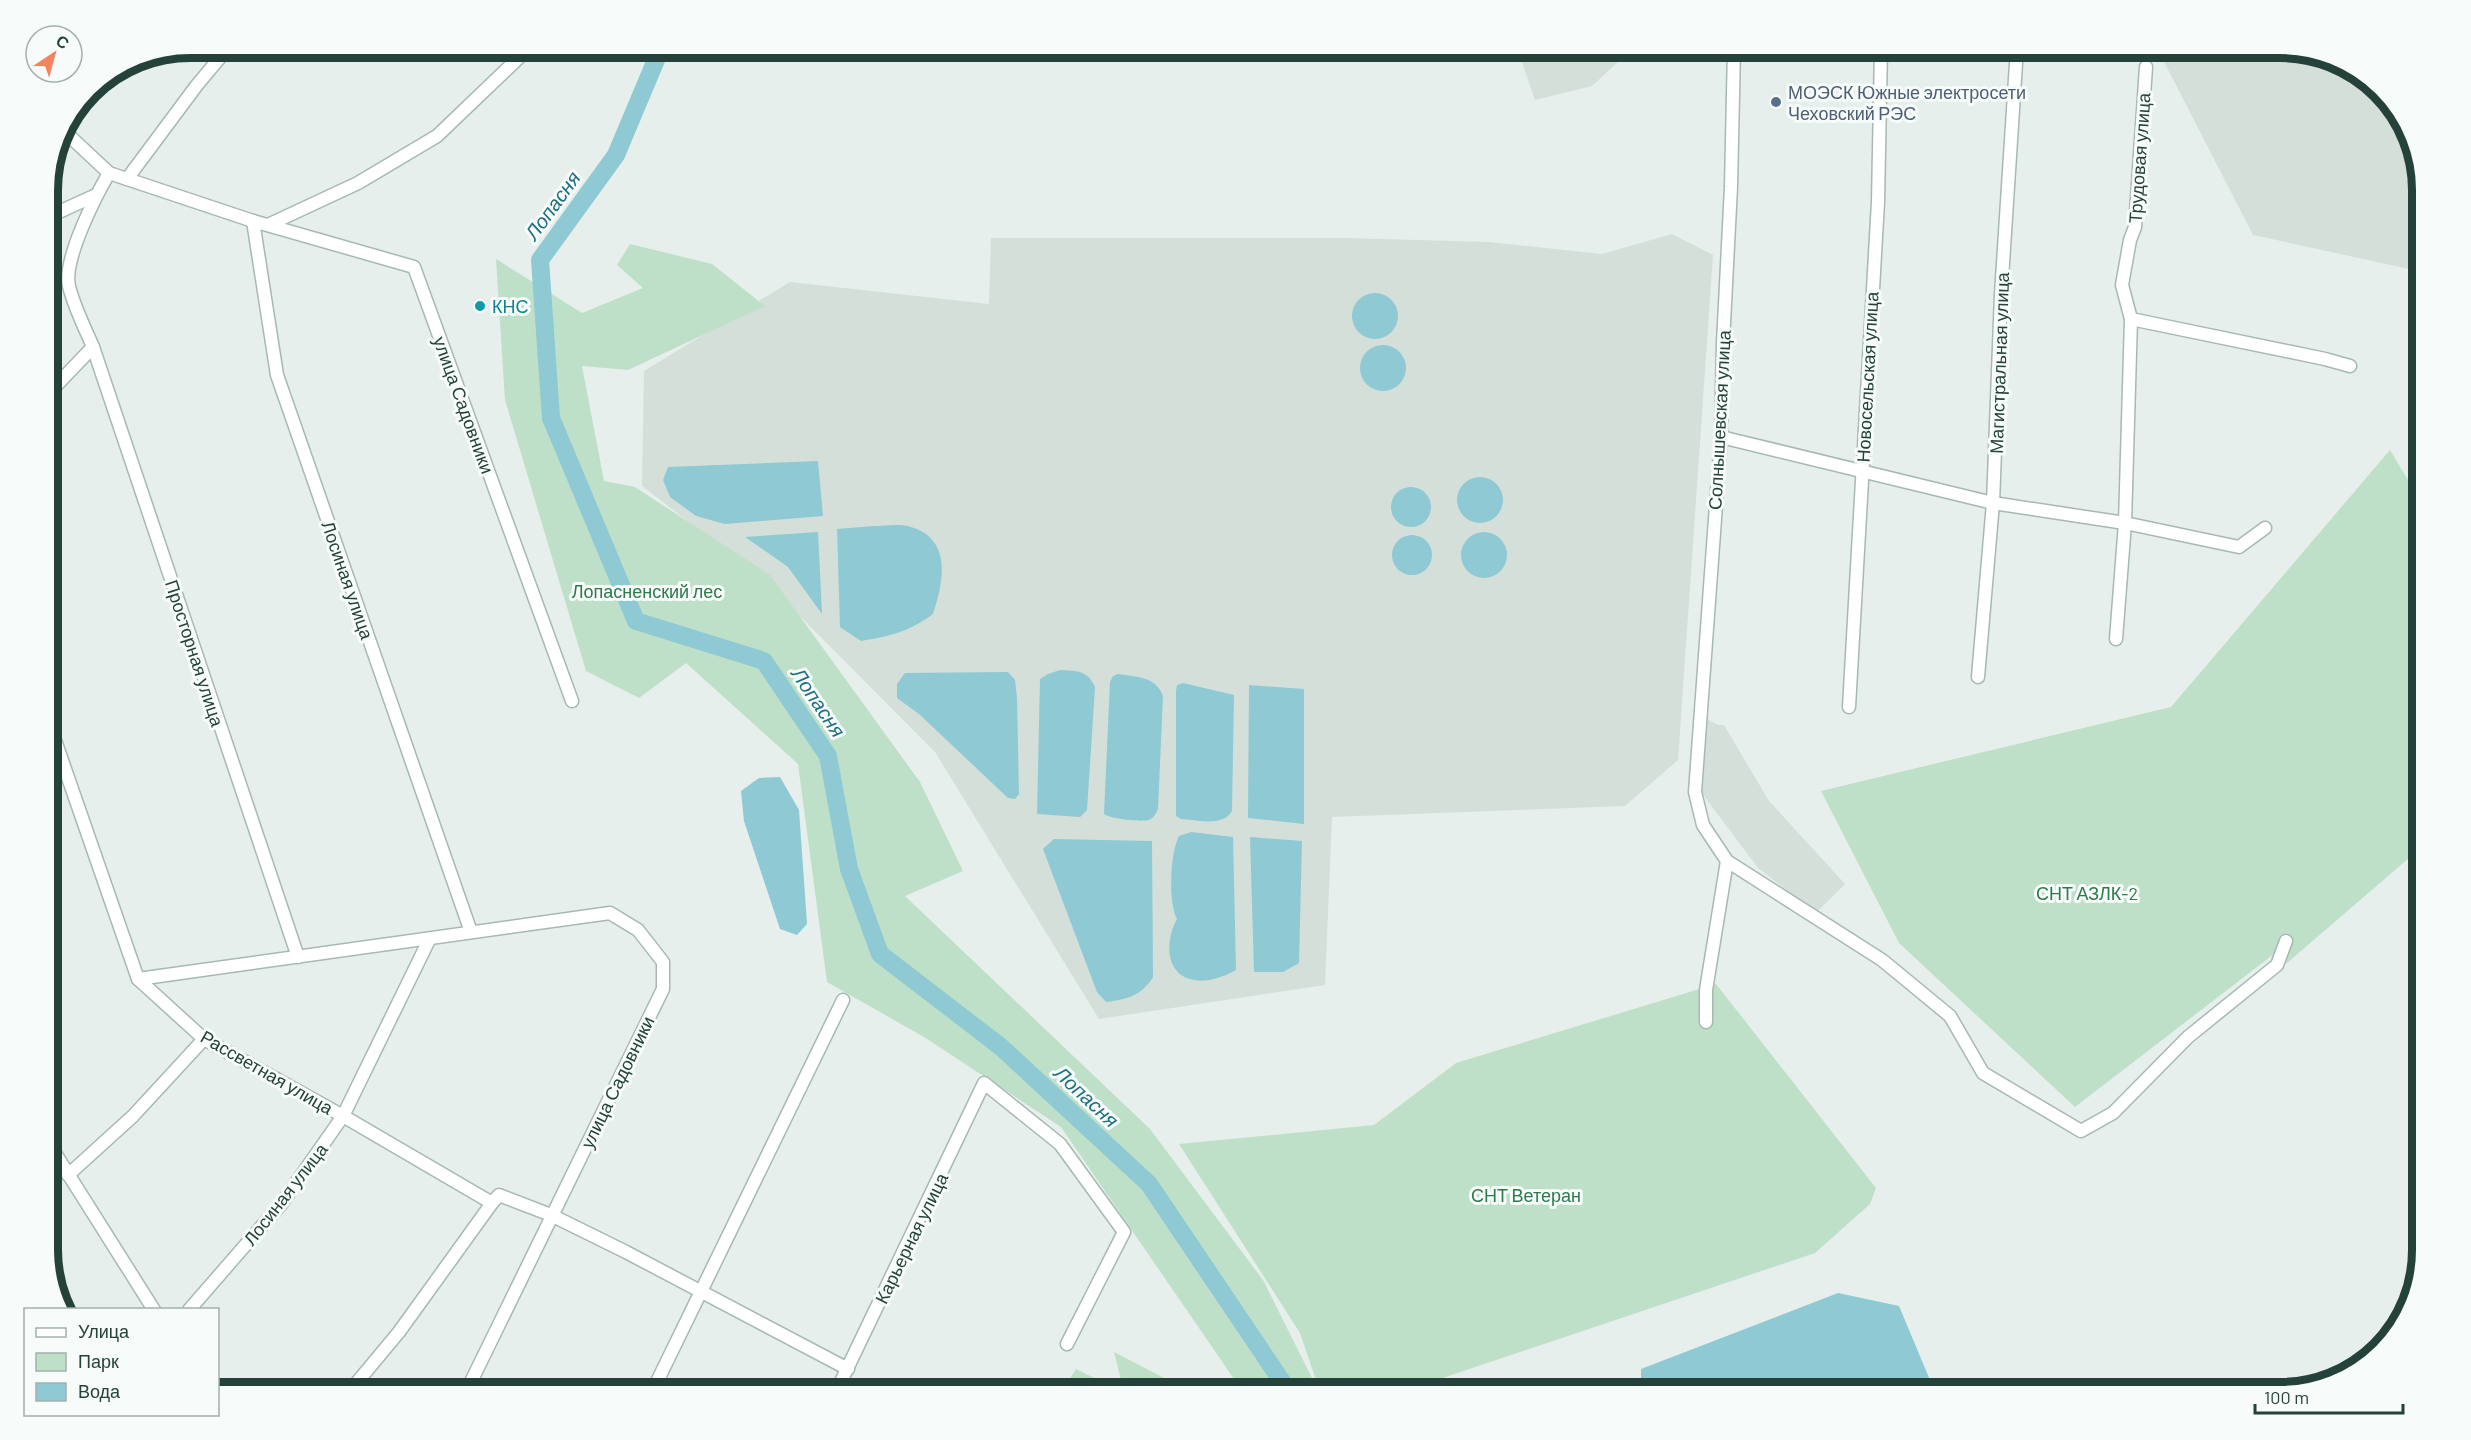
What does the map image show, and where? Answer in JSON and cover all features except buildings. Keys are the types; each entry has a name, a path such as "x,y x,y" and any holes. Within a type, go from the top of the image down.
{"street":[{"path":"127,179 220,58"},
{"path":"268,225 358,183 438,136 519,58"},
{"name":"Солнышевская улица","path":"1727,861 1703,825 1695,792 1721,436 1734,58"},
{"name":"Новосельская улица","path":"1849,707 1878,202 1881,58"},
{"name":"Магистральная улица","path":"1978,677 1993,503 2001,282 2016,58"},
{"name":"Трудовая улица","path":"2116,639 2126,524 2132,319 2122,285 2130,240 2136,227 2146,67"},
{"path":"70,137 109,173"},
{"name":"улица Садовники","path":"109,173 253,221 414,267 572,701"},
{"name":"Просторная улица","path":"109,173 96,195 68,266 68,285 93,347 298,957"},
{"path":"59,211 96,195"},
{"name":"Лосиная улица","path":"253,221 277,375 471,932"},
{"path":"2132,319 2350,366"},
{"path":"59,383 93,347"},
{"path":"1721,436 1993,503 2126,524 2239,547 2265,528"},
{"name":"Рассветная улица","path":"59,752 138,979 204,1039 343,1116 492,1203"},
{"path":"1706,1022 1706,990 1727,861 1882,960 1950,1016 1983,1073 2081,1131 2113,1113 2188,1037 2277,965 2286,940"},
{"name":"улица Садовники","path":"138,979 610,913 638,930 663,962 663,989 471,1382"},
{"name":"Лосиная улица","path":"191,1308 282,1203 343,1116 429,940"},
{"path":"657,1382 843,1000"},
{"path":"68,1174 133,1116 204,1039"},
{"name":"Карьерная улица","path":"841,1382 984,1083 1060,1144 1124,1232 1068,1344"},
{"path":"59,1160 153,1308"},
{"path":"357,1382 399,1332 499,1195 551,1215 626,1252 848,1369"}],"shaded area":[{"path":"1520,58 1671,58 1620,60 1592,86 1535,100"},
{"path":"2162,58 2280,58 2314,63 2346,76 2361,86 2374,97 2395,125 2408,157 2412,182 2412,270 2253,235"},
{"path":"1672,234 1713,255 1678,760 1625,806 1332,817 1325,985 1099,1019 935,752 764,580 642,486 644,371 790,282 989,304 991,238 1346,238 1489,242 1602,254"},
{"path":"1704,717 1718,725 1724,725 1769,801 1845,884 1816,913 1758,868 1698,788"}],"green space":[{"name":"Лопасненский лес","path":"630,244 712,264 765,306 628,370 582,366 604,481 635,487 770,575 920,782 963,871 905,896 1150,1129 1263,1280 1314,1382 1229,1382 1234,1379 1061,1127 924,1037 827,982 798,764 686,663 639,698 586,671 505,400 496,259 582,313 643,288 617,265"},
{"name":"СНТ АЗЛК-2","path":"2390,450 2412,487 2412,855 2287,963 2274,954 2075,1107 1899,943 1821,791 2171,707"},
{"name":"СНТ Ветеран","path":"1716,984 1876,1188 1870,1204 1815,1253 1431,1382 1317,1382 1300,1333 1179,1144 1374,1125 1456,1063"},
{"path":"1114,1352 1172,1382 1122,1382"},
{"path":"1076,1369 1102,1382 1068,1382"}],"water":[{"path":"1375,293 1391,300 1398,316 1391,332 1375,339 1359,332 1352,316 1359,300"},
{"path":"1383,345 1399,352 1406,368 1399,384 1383,391 1367,384 1360,368 1367,352"},
{"path":"818,461 823,516 725,524 696,516 670,497 663,480 668,467"},
{"path":"1480,477 1496,484 1503,500 1496,516 1480,523 1464,516 1457,500 1464,484"},
{"path":"1411,487 1425,493 1431,507 1425,521 1411,527 1397,521 1391,507 1397,493"},
{"path":"903,525 924,533 939,551 942,576 933,614 899,632 861,641 840,627 837,529"},
{"path":"818,532 822,614 788,567 745,537"},
{"path":"1484,532 1500,539 1507,555 1500,571 1484,578 1468,571 1461,555 1468,539"},
{"path":"1412,535 1426,541 1432,555 1426,569 1412,575 1398,569 1392,555 1398,541"},
{"path":"1060,670 1085,674 1095,687 1087,810 1080,817 1037,814 1040,679"},
{"path":"1008,672 1015,680 1017,698 1019,794 1015,799 1008,798 919,714 897,698 897,684 905,673"},
{"path":"1118,674 1150,681 1160,689 1163,696 1158,809 1154,817 1149,820 1126,820 1104,814 1110,682 1113,676"},
{"path":"1183,683 1234,695 1232,811 1228,816 1216,821 1181,819 1176,816 1176,691 1177,685"},
{"path":"1249,685 1304,689 1304,824 1248,818"},
{"path":"780,777 799,810 807,924 797,935 780,929 744,821 741,791 759,778"},
{"path":"1191,832 1233,837 1236,970 1208,980 1190,979 1182,975 1175,969 1170,954 1169,944 1177,919 1172,901 1172,865 1179,836"},
{"path":"1250,837 1302,841 1299,963 1283,972 1254,972"},
{"path":"1054,839 1152,841 1153,977 1133,996 1106,1002 1097,992 1043,849"},
{"path":"1838,1293 1899,1306 1931,1382 1641,1382 1641,1369"}],"waterway":[{"name":"Лопасня","path":"657,58 616,155 540,260 551,418 636,621 764,661 828,756 849,869 880,954 1001,1047 1149,1184 1282,1382"}],"place":[{"name":"МОЭСК Южные электросети Чеховский РЭС","path":"1776,102"},
{"name":"КНС","path":"480,306"}]}
